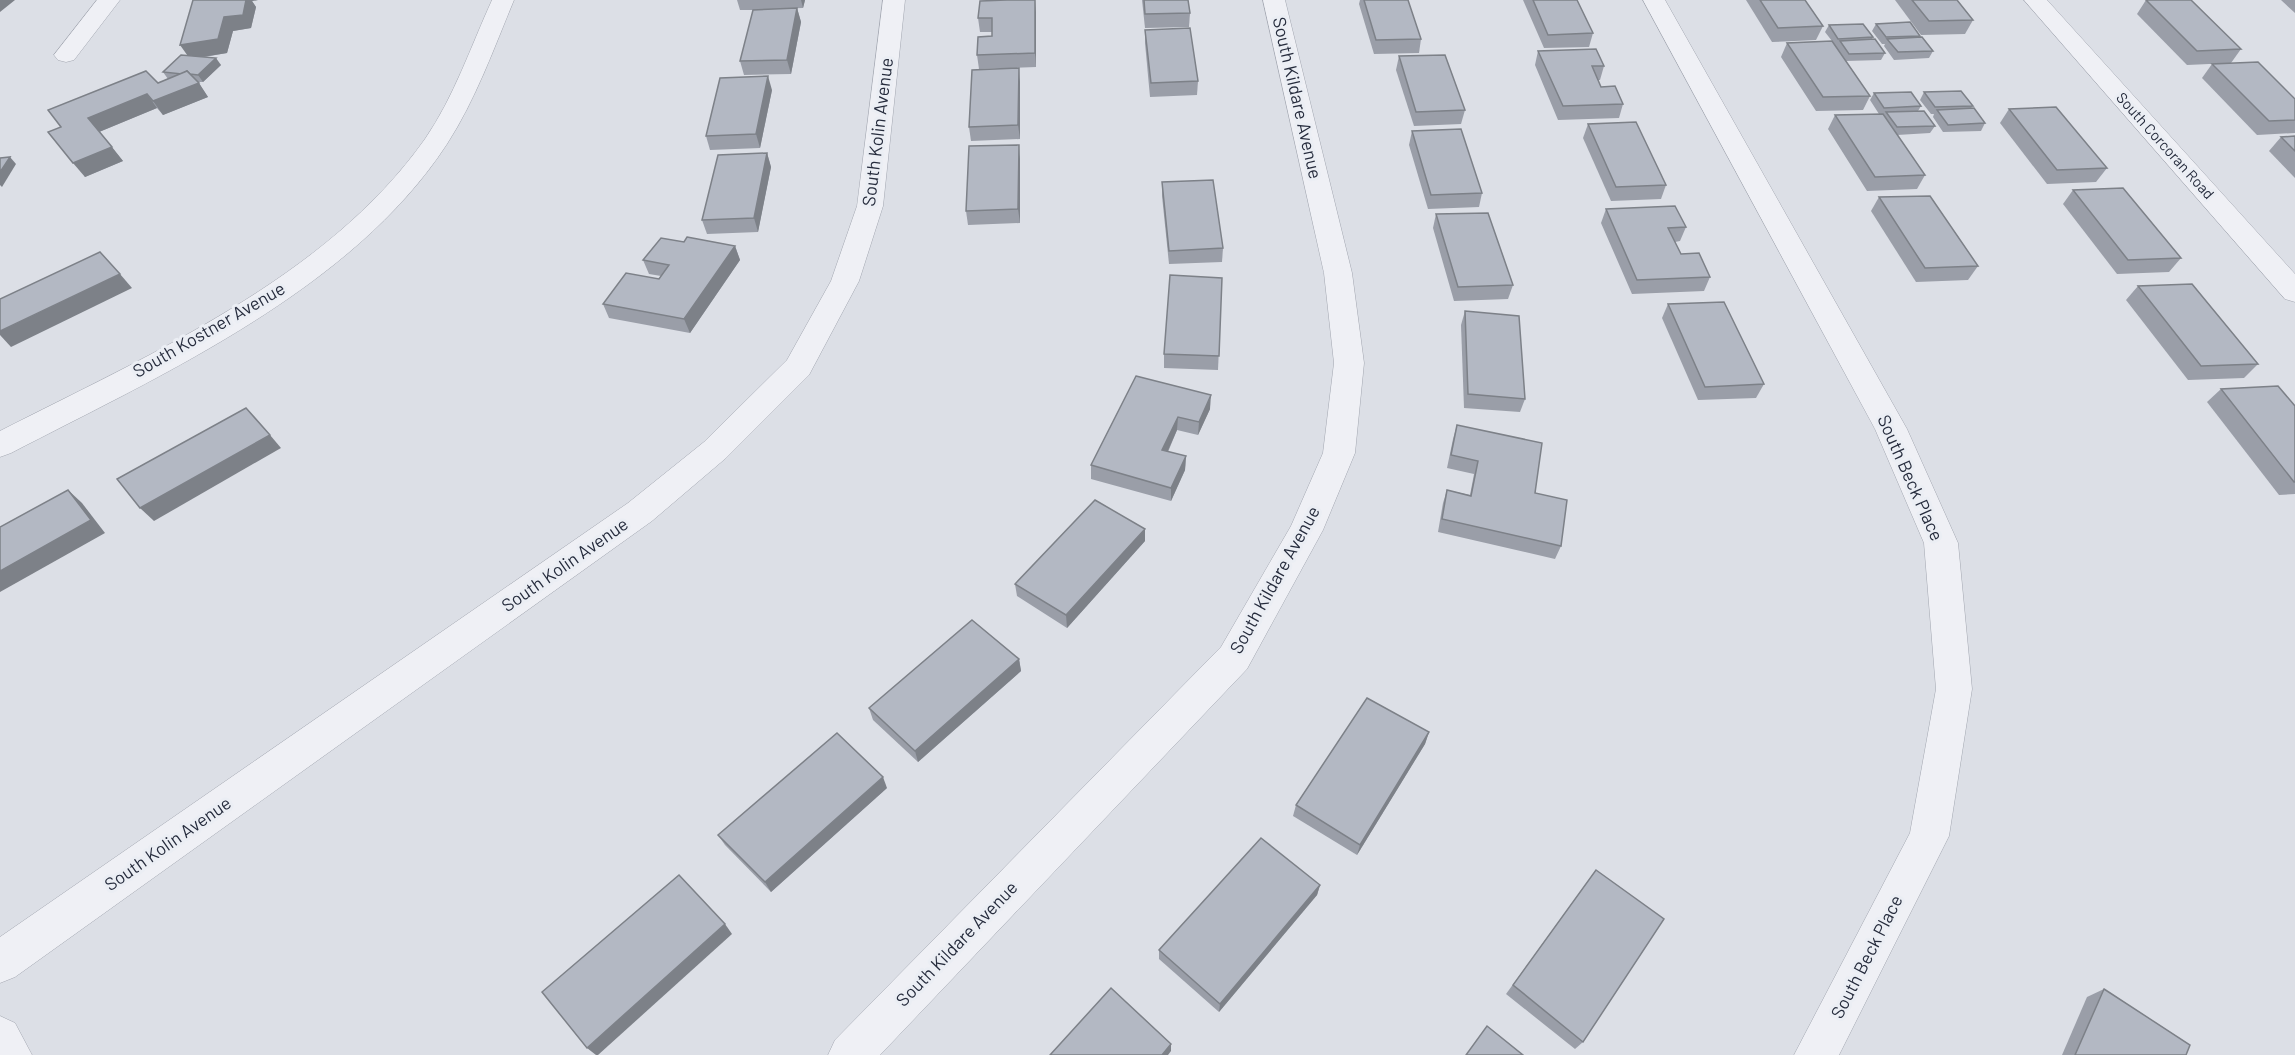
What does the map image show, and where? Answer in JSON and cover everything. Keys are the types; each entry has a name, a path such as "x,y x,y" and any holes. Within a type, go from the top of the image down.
{"street":[{"path":"66,55 109,0"},
{"name":"South Kostner Avenue","path":"0,445 208,335 265,300 320,260 370,219 406,181 436,142 503,0"},
{"name":"South Kolin Avenue","path":"0,962 640,512 715,450 798,367 845,281 870,206 894,0"},
{"name":"South Kildare Avenue","path":"850,1055 1234,658 1306,530 1339,453 1349,363 1338,273 1274,0"},
{"name":"South Beck Place","path":"1654,0 1891,429 1941,543 1954,689 1929,836 1816,1055"},
{"name":"South Corcoran Road","path":"2035,0 2295,292"}],"building":[{"path":"193,0 246,0 243,15 224,17 218,39 180,45"},
{"path":"1035,0 1035,53 977,55 978,37 992,36 992,18 978,18 980,1"},
{"path":"1144,0 1188,0 1190,13 1145,14"},
{"path":"1364,0 1408,0 1421,39 1376,40"},
{"path":"1533,0 1577,0 1593,33 1548,35"},
{"path":"1760,0 1805,0 1823,26 1778,28"},
{"path":"1912,0 1957,0 1973,20 1929,21"},
{"path":"2146,0 2191,0 2241,49 2197,51"},
{"path":"797,8 787,60 740,61 753,10"},
{"path":"1910,22 1920,36 1886,37 1876,24"},
{"path":"1863,24 1873,37 1838,39 1829,25"},
{"path":"1190,28 1198,81 1151,83 1145,30"},
{"path":"1922,37 1933,51 1898,52 1887,39"},
{"path":"1875,39 1885,53 1849,54 1840,41"},
{"path":"1832,41 1870,96 1823,97 1787,43"},
{"path":"1596,49 1604,66 1592,66 1601,87 1615,86 1623,104 1563,106 1538,51"},
{"path":"181,55 216,58 198,75 187,71 182,74 163,72"},
{"path":"1445,55 1465,110 1416,112 1399,56"},
{"path":"2258,62 2295,99 2295,120 2269,121 2212,64"},
{"path":"1019,68 1018,125 969,127 972,70"},
{"path":"146,71 158,83 187,71 199,83 153,101 147,94 88,118 112,147 73,163 48,132 61,127 48,110"},
{"path":"768,76 756,134 706,136 720,78"},
{"path":"1961,91 1973,106 1935,107 1924,92"},
{"path":"1911,92 1921,106 1884,108 1874,93"},
{"path":"2056,107 2107,168 2057,170 2009,109"},
{"path":"1974,108 1985,123 1948,125 1937,110"},
{"path":"1924,111 1935,126 1897,127 1886,112"},
{"path":"1883,114 1925,175 1875,177 1835,115"},
{"path":"1636,122 1666,185 1616,187 1588,124"},
{"path":"1461,129 1482,193 1431,195 1412,131"},
{"path":"2295,136 2295,151 2281,137"},
{"path":"1019,145 1018,209 966,211 969,146"},
{"path":"767,153 754,218 702,220 718,155"},
{"path":"10,157 0,172 0,158"},
{"path":"1213,180 1223,248 1169,251 1162,182"},
{"path":"2123,188 2181,258 2128,260 2073,190"},
{"path":"1930,196 1978,266 1925,268 1879,197"},
{"path":"1675,206 1686,227 1668,228 1681,254 1699,253 1710,277 1637,280 1606,209"},
{"path":"1488,213 1513,285 1458,287 1436,214"},
{"path":"687,237 735,246 684,319 603,304 626,273 659,279 669,265 643,260 661,238 684,242"},
{"path":"100,252 120,274 0,331 0,299"},
{"path":"1170,275 1222,278 1219,356 1164,354"},
{"path":"2192,284 2258,364 2201,366 2138,286"},
{"path":"1724,302 1764,384 1705,387 1668,304"},
{"path":"1465,311 1519,316 1525,399 1468,394"},
{"path":"1136,376 1211,395 1199,422 1178,417 1162,450 1186,456 1171,488 1091,465"},
{"path":"2278,386 2295,406 2295,482 2221,389"},
{"path":"246,408 270,435 140,508 117,479"},
{"path":"1457,425 1542,443 1535,493 1567,500 1561,546 1442,519 1447,490 1471,496 1478,461 1451,455"},
{"path":"68,490 91,520 0,571 0,527"},
{"path":"1095,500 1145,529 1066,615 1015,584"},
{"path":"972,620 1019,659 915,751 869,708"},
{"path":"1367,698 1429,732 1360,845 1296,805"},
{"path":"837,733 883,777 765,882 718,835"},
{"path":"1261,838 1320,885 1220,1004 1159,950"},
{"path":"1596,870 1664,919 1583,1042 1513,985"},
{"path":"679,875 725,924 587,1048 542,992"},
{"path":"1111,988 1171,1044 1162,1055 1050,1055"},
{"path":"2104,989 2190,1045 2186,1055 2075,1055"},
{"path":"1487,1026 1523,1055 1466,1055"}]}
